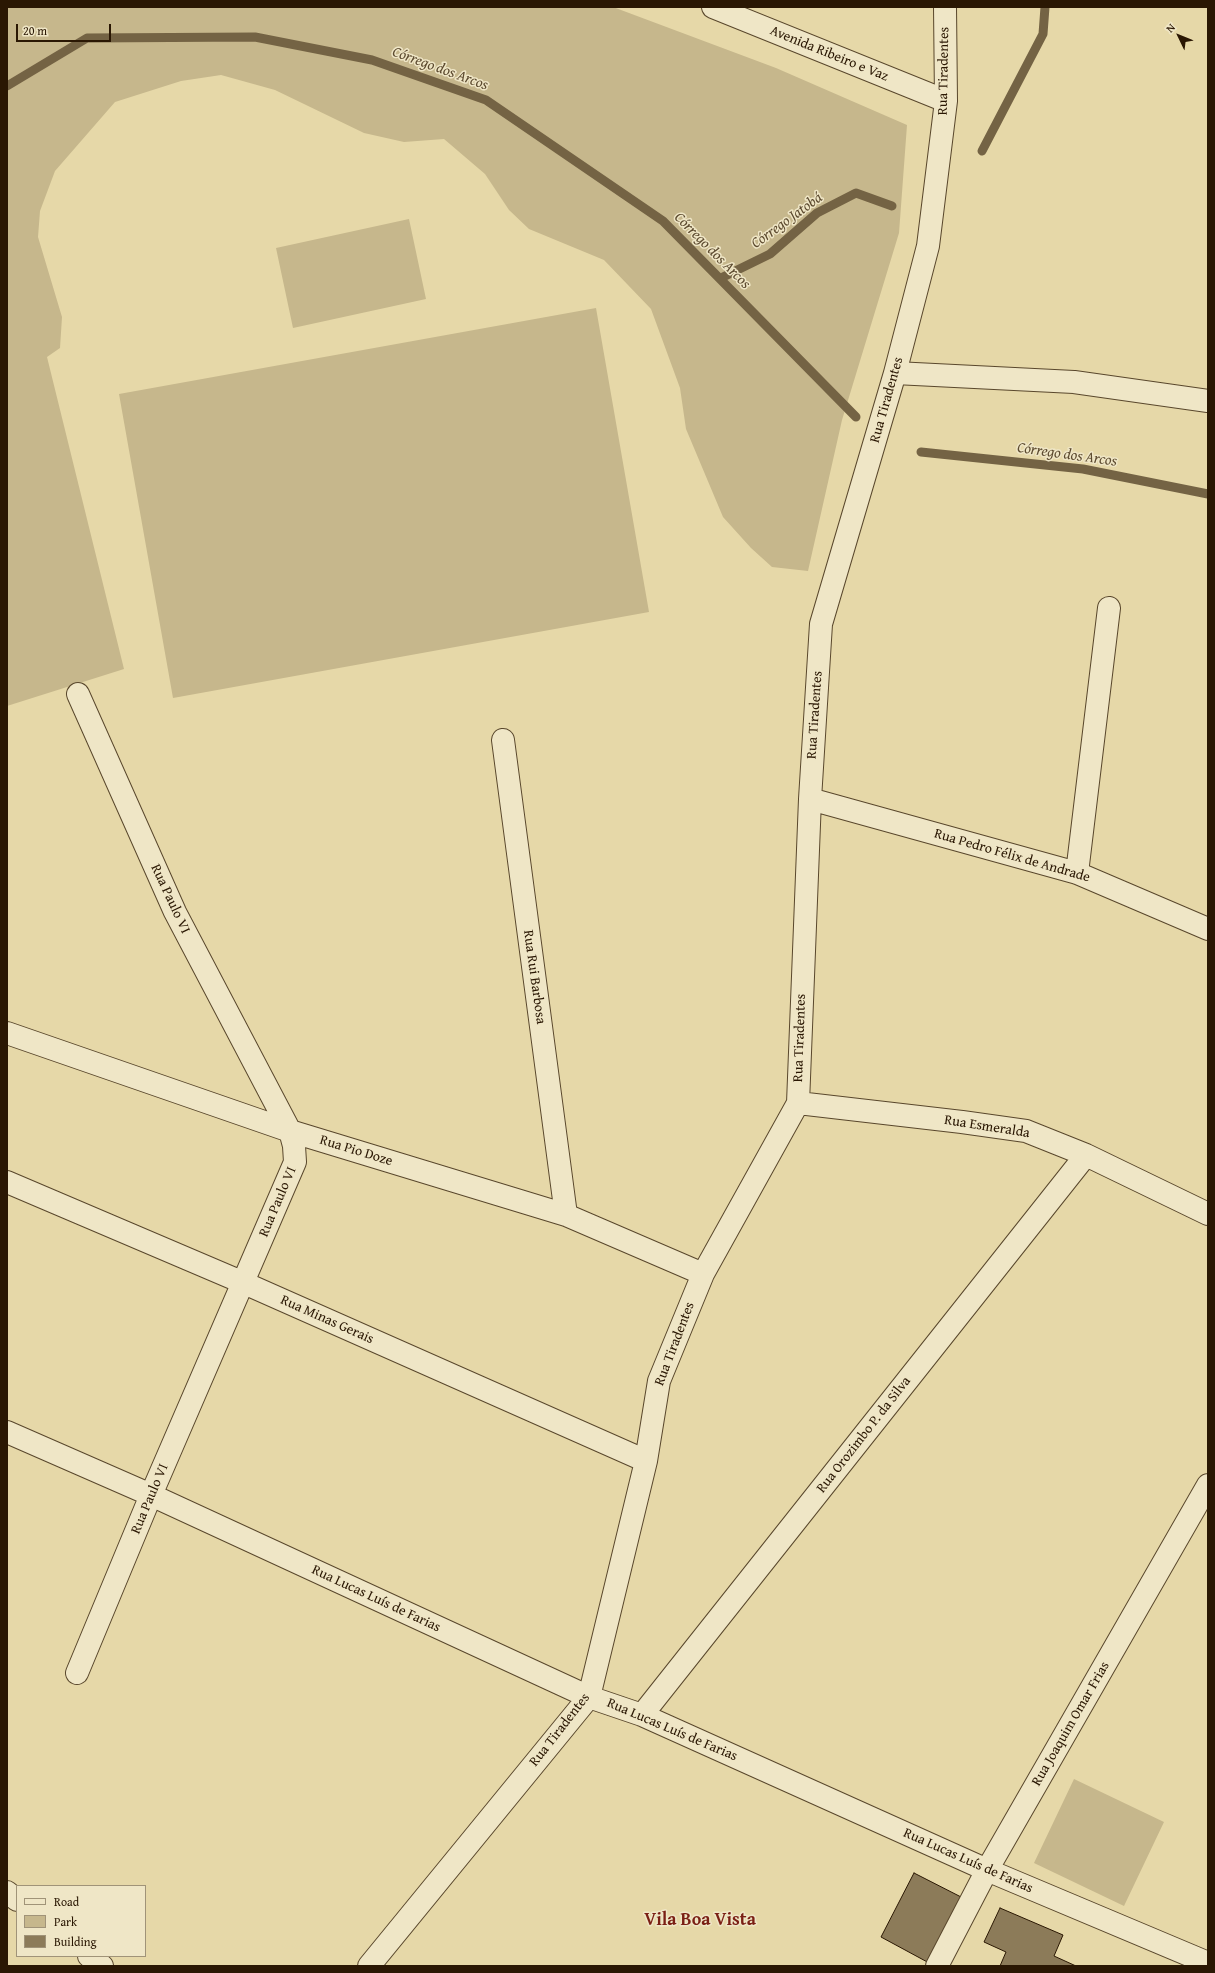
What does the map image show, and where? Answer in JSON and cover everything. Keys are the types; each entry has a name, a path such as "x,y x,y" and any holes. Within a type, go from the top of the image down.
{"street":[{"name":"Avenida Ribeiro e Vaz","path":"713,7 946,101"},
{"name":"Rua Tiradentes","path":"369,1966 590,1697 646,1461 659,1381 703,1274 798,1103 810,799 821,624 895,373 928,246 946,101 945,7"},
{"path":"895,373 1074,382 1208,401"},
{"path":"1078,873 1109,608"},
{"name":"Rua Paulo VI","path":"77,1673 151,1496 295,1162 294,1146 290,1131 175,912 78,694"},
{"name":"Rua Rui Barbosa","path":"503,740 566,1215"},
{"name":"Rua Pedro Félix de Andrade","path":"810,799 1078,873 1208,929"},
{"name":"Rua Pio Doze","path":"7,1033 290,1131 566,1215 703,1274"},
{"name":"Rua Esmeralda","path":"798,1103 1026,1131 1086,1155 1208,1214"},
{"name":"Rua Orozimbo P. da Silva","path":"642,1715 1086,1155"},
{"name":"Rua Minas Gerais","path":"7,1182 244,1283 646,1461"},
{"name":"Rua Lucas Luís de Farias","path":"7,1432 151,1496 590,1697 642,1715 987,1870 1208,1963"},
{"name":"Rua Joaquim Omar Frias","path":"937,1966 987,1870 1208,1485"},
{"path":"7,1892 16,1899"},
{"path":"90,1957 102,1966"}],"green space":[{"path":"7,7 613,7 776,68 907,125 899,233 842,420 808,571 772,567 751,548 723,517 686,429 680,388 651,309 604,260 529,229 509,210 485,174 444,139 404,142 364,133 275,90 221,75 181,81 115,102 55,171 40,211 38,237 62,317 60,348 47,357 124,669 7,706"},
{"path":"409,219 426,299 293,328 276,248"},
{"path":"596,308 649,612 173,698 119,394"},
{"path":"1074,1779 1164,1822 1124,1906 1034,1863"}],"building":[{"path":"914,1873 965,1899 931,1964 881,1937"},
{"path":"1000,1908 1063,1935 1054,1956 1076,1966 1000,1966 1006,1952 984,1942"}],"waterway":[{"name":"Córrego Jatobá","path":"982,151 1043,34 1045,7"},
{"name":"Córrego dos Arcos","path":"7,86 87,38 255,37 372,60 486,100 663,221 856,417"},
{"name":"Córrego Jatobá","path":"721,278 770,254 817,213 856,193 892,206"},
{"name":"Córrego dos Arcos","path":"921,452 1083,469 1208,494"}],"district":[{"name":"Vila Boa Vista","path":"700,1920"}]}
